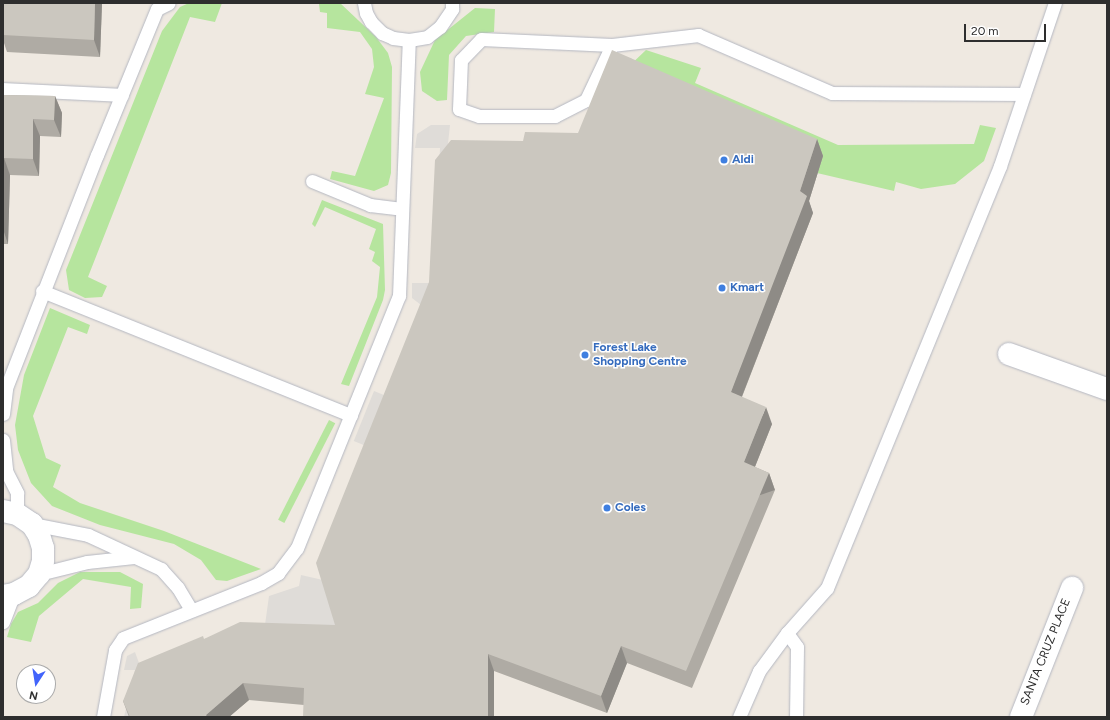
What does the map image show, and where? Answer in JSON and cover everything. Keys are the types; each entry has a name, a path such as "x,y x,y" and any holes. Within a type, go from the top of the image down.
{"street":[{"path":"1009,354 1107,389"},
{"path":"9,595 29,586 39,574 43,561 44,548 40,535 17,517"},
{"name":"SANTA CRUZ PLACE","path":"1021,717 1072,588"}],"lane":[{"path":"364,3 366,13 371,22 382,32 393,38 409,40 427,36 440,27 452,9 452,3"},
{"path":"739,717 759,671 787,633 828,588 1000,166 1055,3"},
{"path":"3,414 4,388 42,291 160,5"},
{"path":"612,45 586,100 555,116 479,116 459,108 461,60 481,39 612,45 698,35 832,93 1024,94"},
{"path":"103,717 115,650 123,638 261,583 278,574 297,548 398,296 409,40"},
{"path":"3,89 122,95"},
{"path":"312,181 370,205 402,209"},
{"path":"42,291 351,415"},
{"path":"3,440 5,473 17,493 17,517 88,535 161,569 178,588 191,610"},
{"path":"39,574 87,562 134,557"},
{"path":"3,622 9,595"},
{"path":"787,633 797,647 796,717"}],"green space":[{"path":"189,3 222,3 215,22 190,17 88,277 107,286 102,297 85,298 69,290 66,270 162,31 180,7"},
{"path":"241,3 340,3 376,37 388,53 392,67 391,173 388,185 374,191 330,179 332,171 355,176 384,98 365,94 374,67 372,49 360,32 327,28 327,13 320,12 319,4"},
{"path":"475,8 495,9 494,32 466,36 449,55 447,100 437,101 422,91 420,72 435,40"},
{"path":"646,50 701,68 695,83 838,145 974,144 980,125 996,128 984,161 955,184 921,189 896,182 894,191 817,173 625,70"},
{"path":"322,200 383,224 385,290 383,300 349,386 341,384 377,297 380,267 372,261 375,252 369,249 376,229 325,207 315,227 312,224"},
{"path":"50,308 90,325 87,334 68,327 33,416 46,458 61,465 53,487 80,503 164,531 261,569 227,581 216,580 201,560 174,544 100,525 52,506 31,483 18,450 15,425 24,375"},
{"path":"329,420 335,423 284,523 278,520"},
{"path":"80,572 120,572 143,584 141,608 130,609 131,587 83,579 39,616 31,642 7,637 11,624 18,612 38,603 58,583"}],"shaded area":[{"path":"431,125 450,125 430,312 412,298 412,283 433,283 440,148 415,148 417,134"},
{"path":"374,391 394,399 374,449 354,441"},
{"path":"301,575 323,580 340,617 336,642 263,639 269,596 299,586"},
{"path":"135,652 143,674 129,717 124,717 135,670 124,670 127,656"}],"building":[{"path":"3,3 95,3 94,40 3,35"},
{"name":"Forest Lake Shopping Centre","path":"612,50 817,139 800,191 807,196 731,392 766,407 744,462 769,473 686,671 621,646 601,696 488,654 488,717 303,717 304,688 243,683 206,715 207,717 130,717 123,701 138,663 203,636 204,639 240,622 335,625 316,563 429,282 435,160 451,140 523,141 525,132 578,133"},
{"path":"3,95 55,96 54,120 33,119 33,159 4,158 3,196"}],"place":[{"name":"Aldi","path":"724,160"},
{"name":"Kmart","path":"722,288"},
{"name":"Forest Lake Shopping Centre","path":"585,355"},
{"name":"Coles","path":"607,508"}]}
